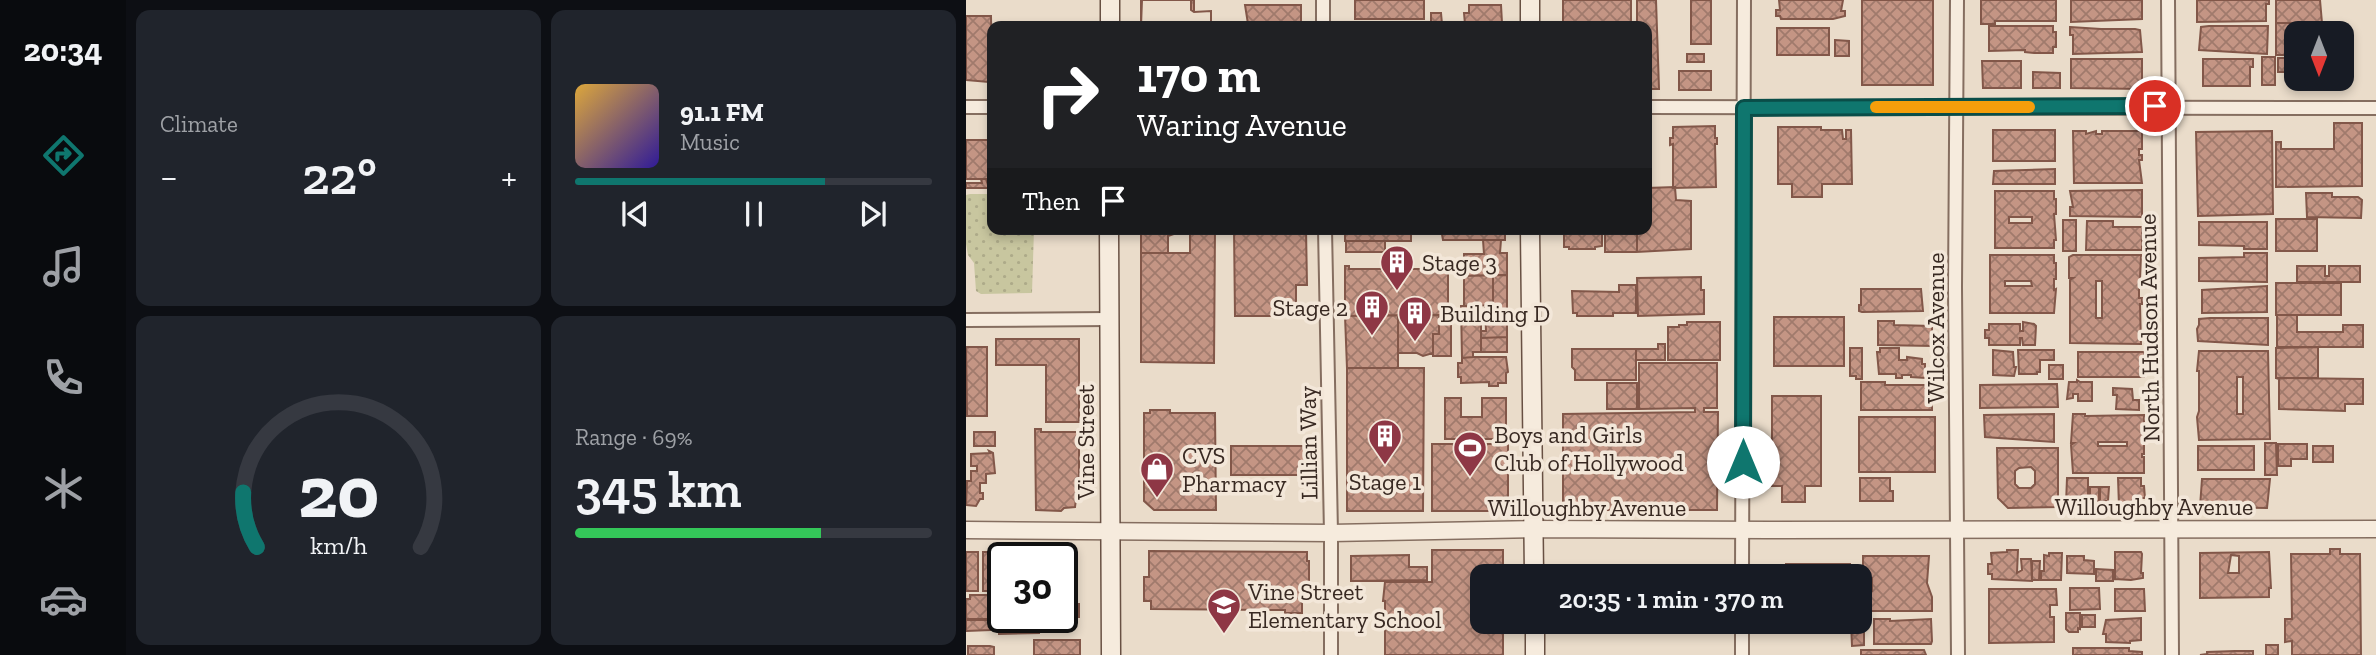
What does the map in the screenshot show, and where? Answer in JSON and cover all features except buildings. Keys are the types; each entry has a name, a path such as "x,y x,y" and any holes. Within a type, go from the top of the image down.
{"main road":[{"path":"1110,0 1110,21"},
{"path":"1530,0 1530,21"},
{"name":"Vine Street","path":"1109,235 1111,655"},
{"path":"1530,235 1534,564"},
{"path":"1535,634 1535,655"}],"street":[{"path":"1323,0 1323,21"},
{"path":"1742,564 1744,0"},
{"name":"Wilcox Avenue","path":"1957,0 1958,655"},
{"name":"North Hudson Avenue","path":"2168,0 2172,655"},
{"path":"966,107 987,107"},
{"path":"1652,107 2376,108"},
{"name":"Lillian Way","path":"1325,235 1331,655"},
{"path":"966,320 1109,319"},
{"name":"Willoughby Avenue","path":"966,530 1331,533 1533,528 2376,528"},
{"path":"1742,634 1742,655"}],"shaded area":[{"path":"987,194 987,235 1034,235 1032,293 981,294 976,291 974,263 968,255 966,244 966,195"}],"slow traffic":[{"path":"1876,107 2029,107"}],"place":[{"name":"Stage 3","path":"1397,292"},
{"name":"Stage 2","path":"1372,337"},
{"name":"Building D","path":"1415,343"},
{"name":"Stage 1","path":"1385,466"},
{"name":"Boys and Girls Club of Hollywood","path":"1470,478"},
{"name":"CVS Pharmacy","path":"1157,499"},
{"name":"Vine Street Elementary School","path":"1224,635"}],"route":[{"path":"1743,462 1744,108 2155,106"}]}
